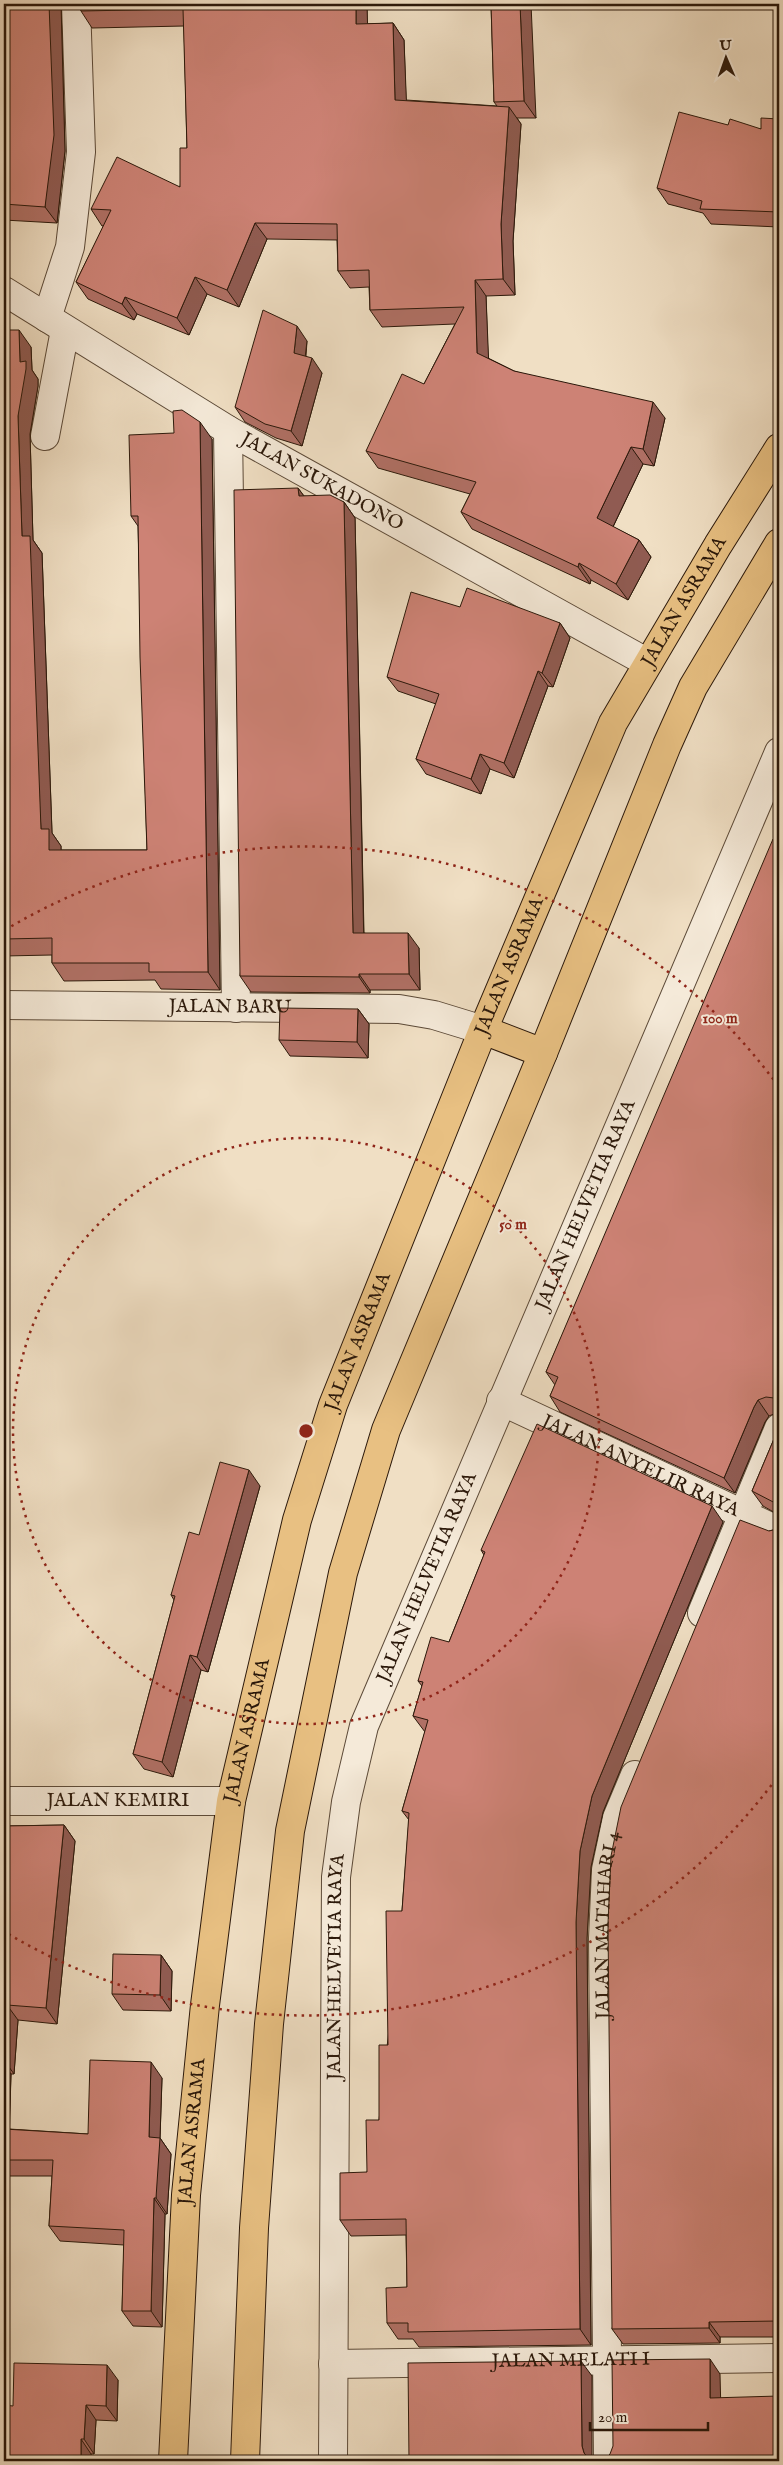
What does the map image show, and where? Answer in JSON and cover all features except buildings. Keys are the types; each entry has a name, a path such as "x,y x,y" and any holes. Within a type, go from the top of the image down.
{"highway":[{"name":"JALAN ASRAMA","path":"173,2461 186,2195 205,2005 231,1801 297,1520 333,1405 483,1030 613,723 718,545 779,448"},
{"path":"245,2461 254,2228 269,2024 290,1831 343,1573 386,1430 543,1053 663,754 693,687 779,543"},
{"path":"483,1030 543,1053"}],"street":[{"path":"45,436 56,324 70,247 81,152 76,4"},
{"name":"JALAN SUKADONO","path":"4,291 228,430 648,663"},
{"path":"228,430 236,1008"},
{"name":"JALAN HELVETIA RAYA","path":"333,2461 336,1877 346,1802 364,1726 778,755"},
{"name":"JALAN BARU","path":"4,1005 399,1009 434,1015 483,1030"},
{"name":"JALAN ANYELIR RAYA","path":"501,1401 779,1531"},
{"path":"693,1635 779,1428"},
{"name":"JALAN MATAHARI 4","path":"608,2461 604,1948 606,1870 617,1818 644,1754"},
{"name":"JALAN KEMIRI","path":"4,1800 231,1801"},
{"name":"JALAN MELATI I","path":"333,2364 779,2358"}]}
